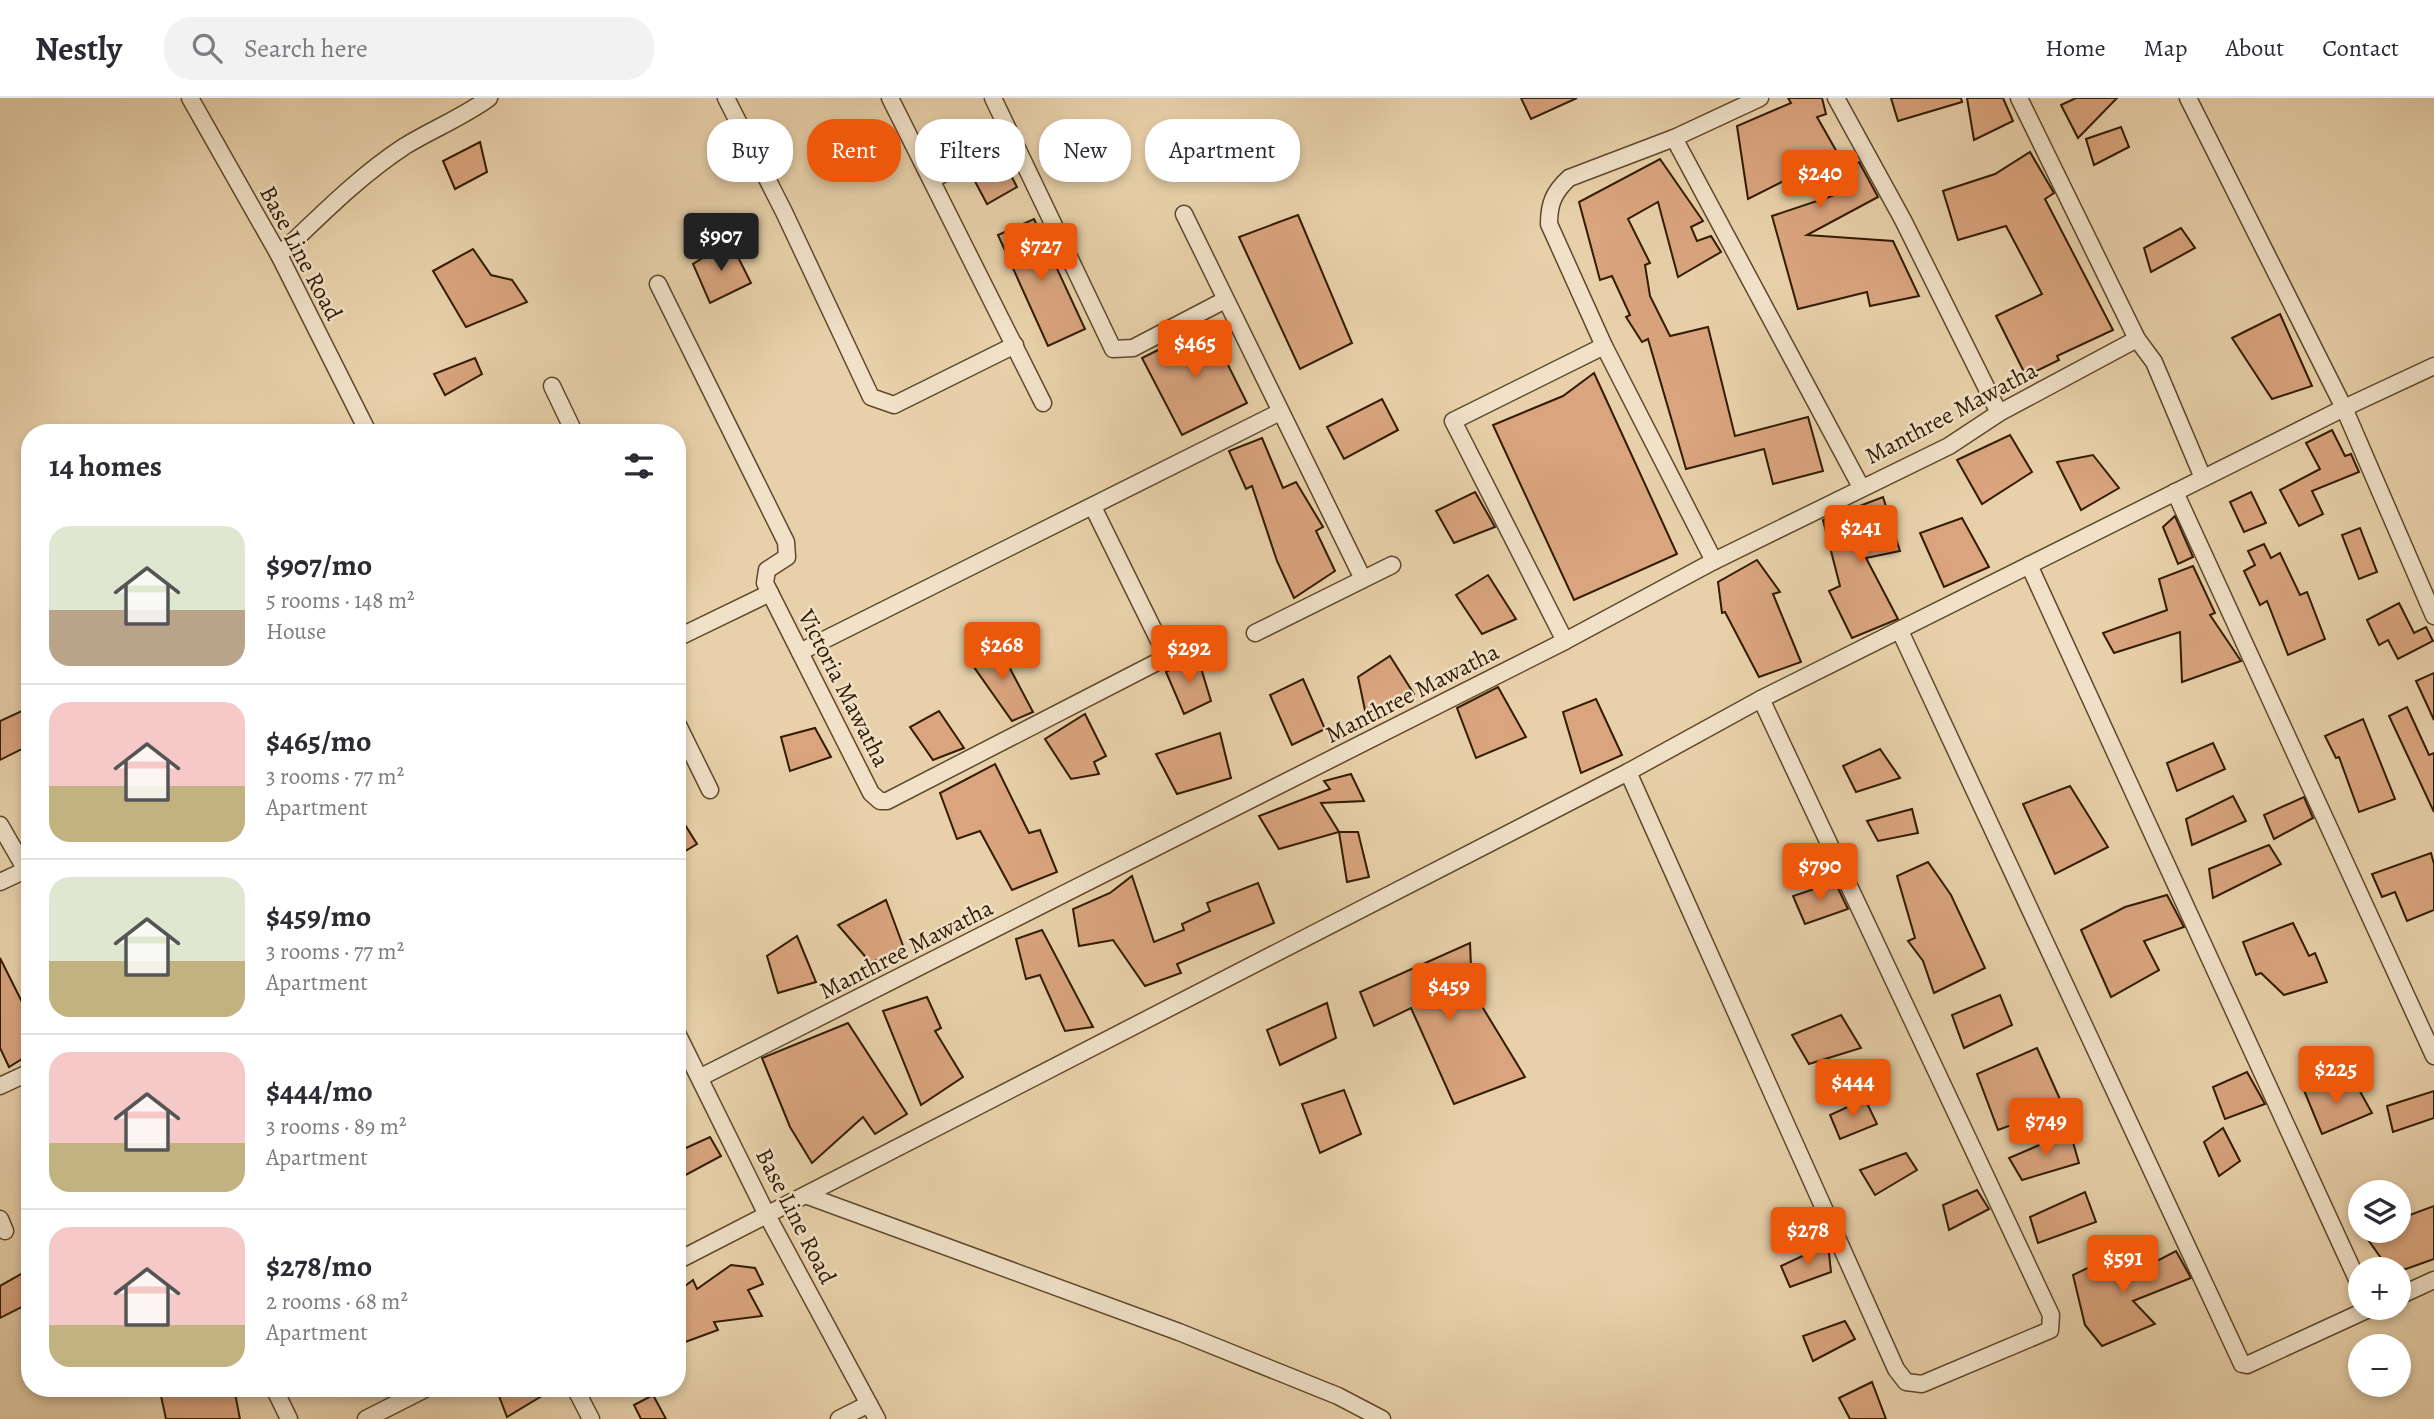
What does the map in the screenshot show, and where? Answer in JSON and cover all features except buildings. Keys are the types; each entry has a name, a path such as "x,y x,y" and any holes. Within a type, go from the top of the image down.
{"street":[{"name":"Base Line Road","path":"190,98 279,255 364,424"},
{"path":"279,255 344,194 405,146 471,111 489,98"},
{"path":"726,98 872,397 894,405 1015,345"},
{"path":"890,98 915,145"},
{"path":"993,98 1004,119"},
{"path":"1714,561 1604,346 1549,224 1549,205 1558,189 1569,178 1674,138 1760,98"},
{"path":"1836,98 1903,220 1999,413"},
{"path":"2019,98 2137,339 2154,362 2203,478"},
{"path":"2188,98 2344,408 2434,616"},
{"path":"1674,138 1861,487"},
{"path":"1025,163 1113,349 1133,348 1225,300"},
{"path":"934,182 1043,404"},
{"path":"1184,214 1363,579"},
{"path":"658,284 786,542 787,557 766,570 765,583 770,593 686,634"},
{"name":"Manthree Mawatha","path":"701,1077 1565,641 1714,561 1949,446 1999,413 2137,339"},
{"path":"1565,641 1453,421 1604,346"},
{"path":"686,1257 768,1217 1628,772 1761,699 2344,408 2434,366"},
{"path":"552,386 570,424"},
{"path":"800,652 1280,412"},
{"path":"2175,492 2434,1056"},
{"name":"Victoria Mawatha","path":"770,593 871,793 880,800 899,794 1167,657 1093,507"},
{"path":"1255,633 1392,565"},
{"path":"2029,565 2348,1260"},
{"path":"1900,631 2014,870 2242,1364 2247,1365 2348,1319"},
{"path":"1628,772 1896,1369 1906,1382 1922,1384 2050,1330 2051,1315 1761,699"},
{"path":"686,741 710,790"},
{"path":"0,825 21,858"},
{"path":"0,882 21,872"},
{"name":"Base Line Road","path":"686,1050 768,1217 877,1419"},
{"path":"0,1086 21,1076"},
{"path":"808,1196 1179,1332 1338,1396 1382,1419"},
{"path":"2411,1291 2434,1280"},
{"path":"278,1397 289,1419"},
{"path":"370,1418 410,1397"},
{"path":"580,1397 591,1419"},
{"path":"839,1419 869,1404"}]}
